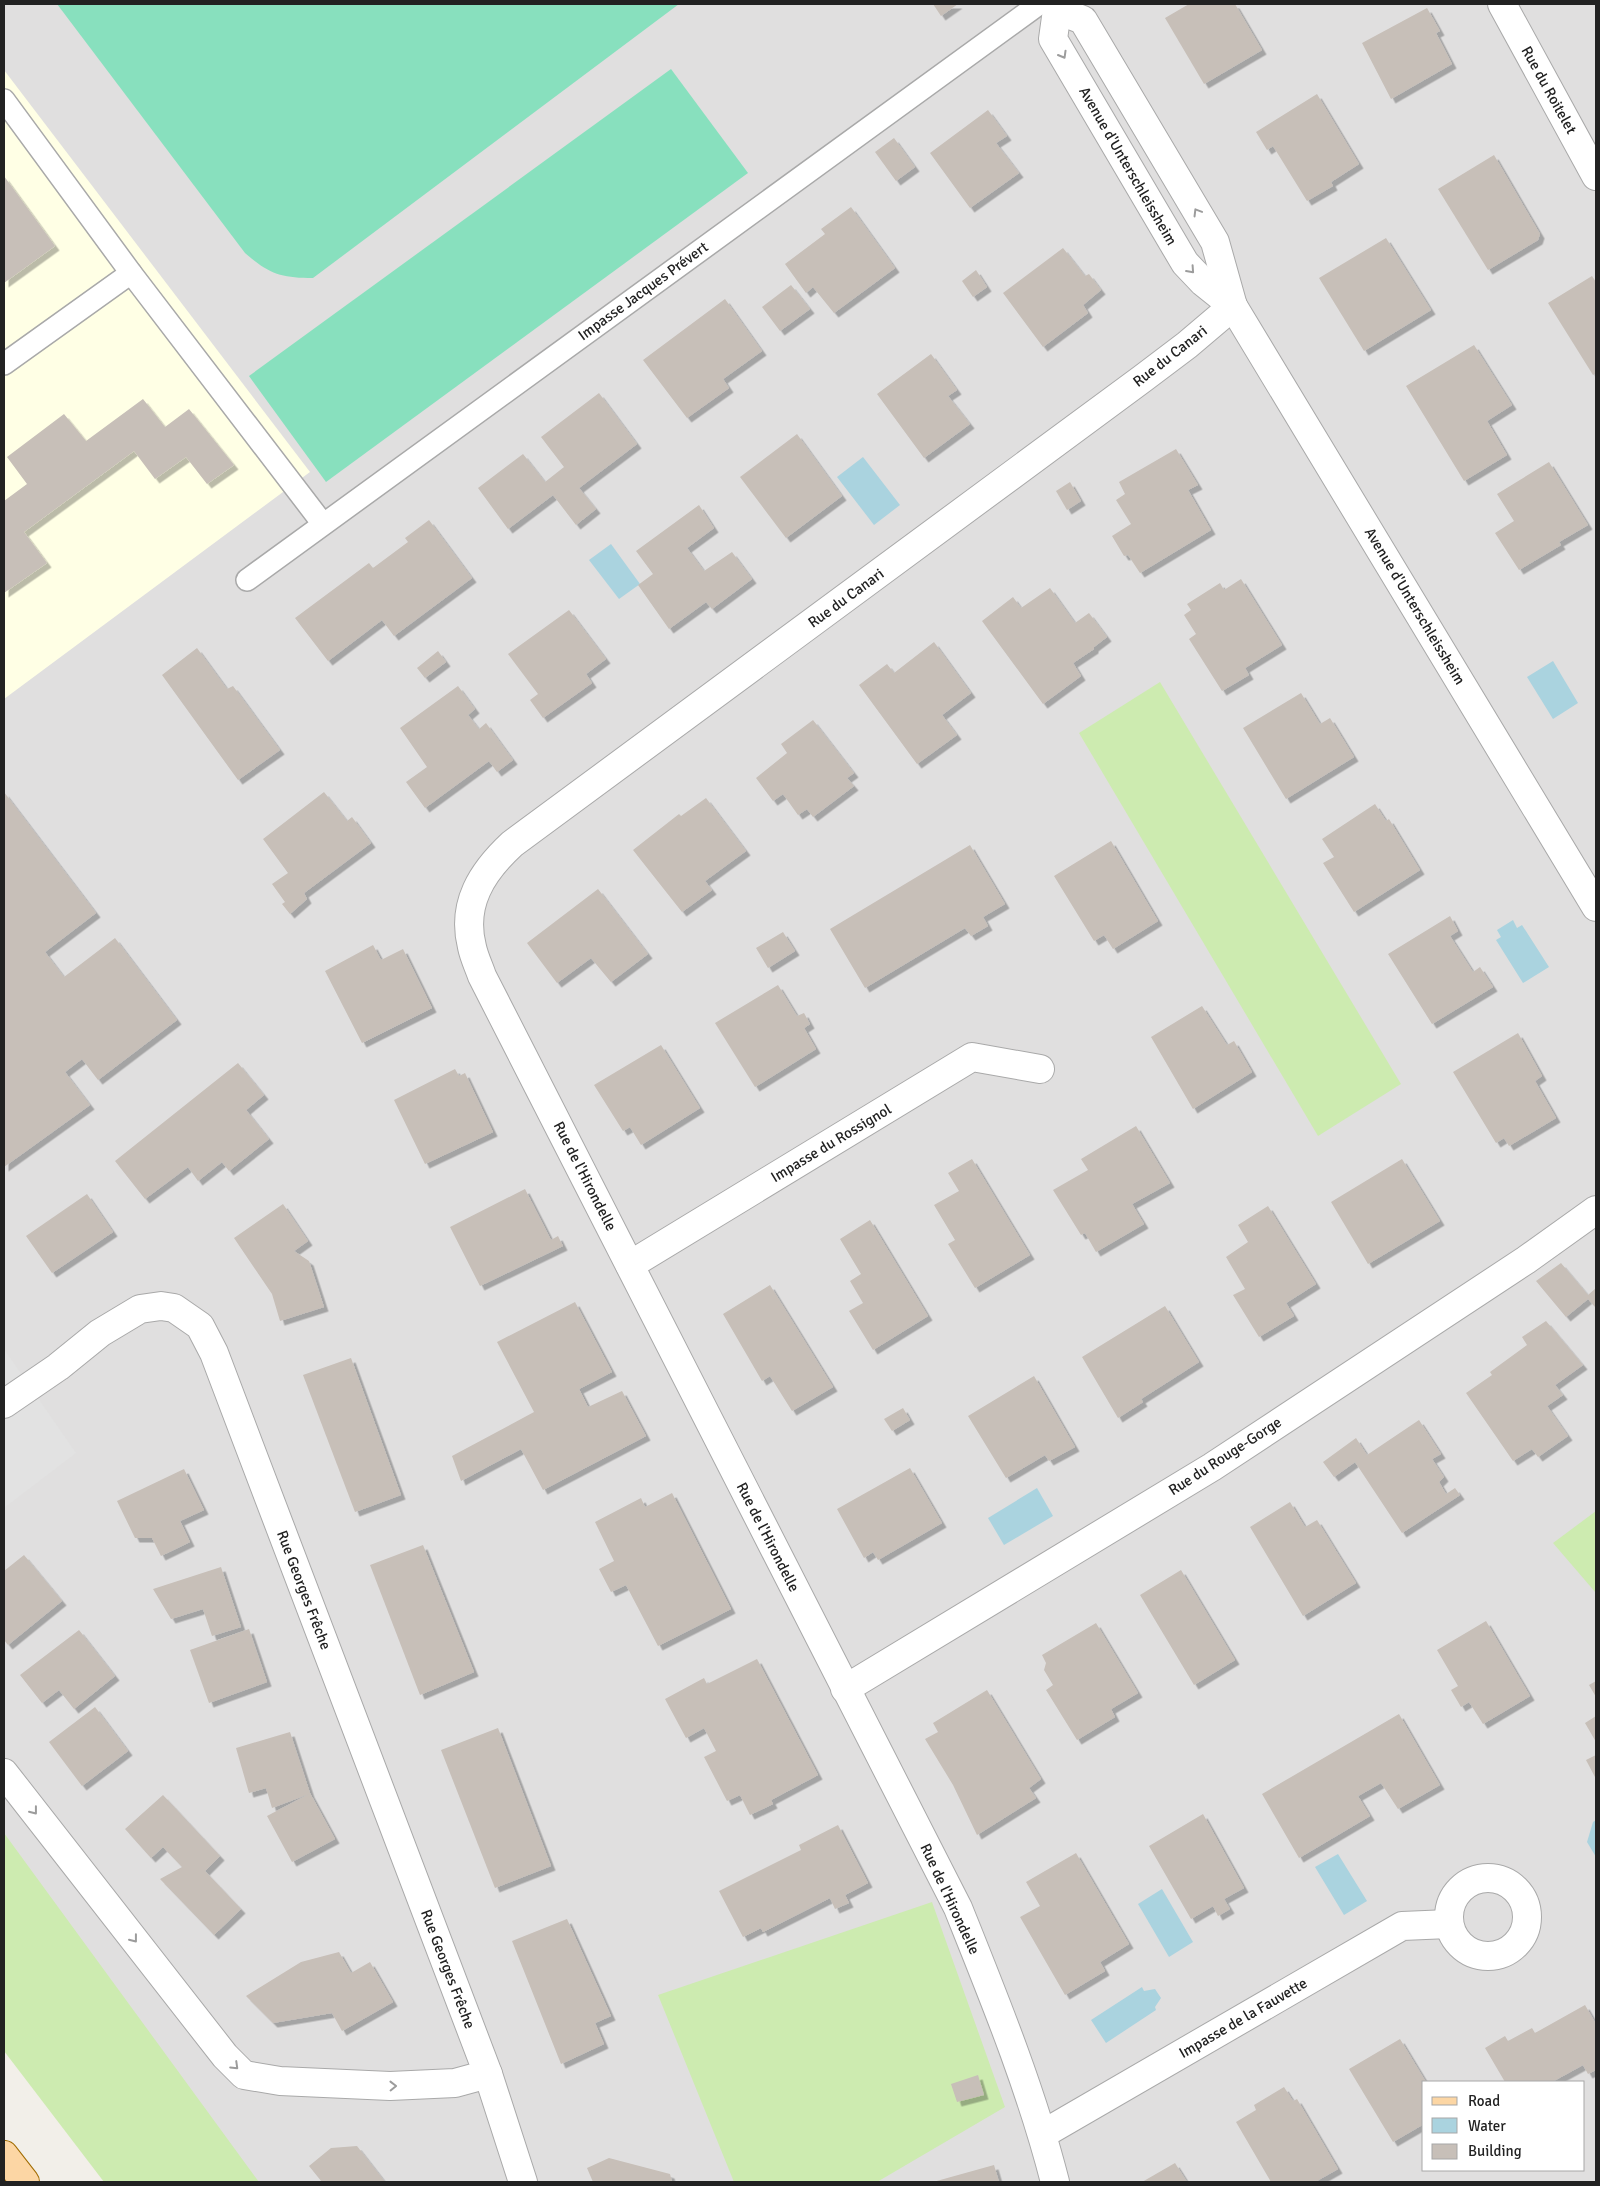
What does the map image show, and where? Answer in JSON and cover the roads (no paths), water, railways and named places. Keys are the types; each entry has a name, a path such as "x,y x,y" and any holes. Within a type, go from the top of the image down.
{"main road":[{"path":"4,2155 25,2182"}],"street":[{"name":"Rue du Roitelet","path":"1502,4 1596,176"},
{"name":"Avenue d'Unterschleissheim","path":"1232,306 1203,282 1185,263 1053,39 1050,6 1083,20 1215,242 1232,306 1596,906"},
{"name":"Rue du Canari","path":"473,900 480,881 493,863 512,844 1187,345 1232,306"},
{"name":"Rue de l'Hirondelle","path":"473,900 470,922 471,946 482,976 958,1908 1016,2053 1043,2134 1055,2182"},
{"name":"Impasse du Rossignol","path":"630,1265 972,1057 1040,1069"},
{"name":"Rue du Rouge-Gorge","path":"845,1688 1212,1466 1526,1260 1596,1210"},
{"name":"Rue Georges Frêche","path":"4,1404 58,1367 100,1333 140,1309 161,1306 174,1308 200,1326 214,1353 488,2074 524,2182"},
{"path":"4,1773 225,2056 244,2075 280,2081 390,2086 455,2083 488,2074"},
{"name":"Impasse de la Fauvette","path":"1043,2134 1402,1926 1449,1924"}],"lane":[{"name":"Impasse Jacques Prévert","path":"247,580 1050,6"},
{"path":"4,100 131,273 323,524"},
{"path":"4,364 131,273"}],"water":[{"path":"863,457 900,505 874,525 837,477"},
{"path":"611,544 640,584 619,599 589,560"},
{"path":"1553,661 1578,703 1553,719 1527,677"},
{"path":"1513,920 1517,928 1522,925 1549,967 1523,983 1496,940 1501,937 1497,930"},
{"path":"1037,1488 1053,1516 1004,1545 988,1518"},
{"path":"1596,1820 1596,1857 1587,1842 1593,1822"},
{"path":"1338,1854 1367,1901 1344,1915 1315,1867"},
{"path":"1162,1889 1193,1942 1169,1957 1138,1904"},
{"path":"1142,1987 1144,1991 1155,1989 1161,1998 1155,2007 1156,2010 1106,2043 1091,2020"}]}
